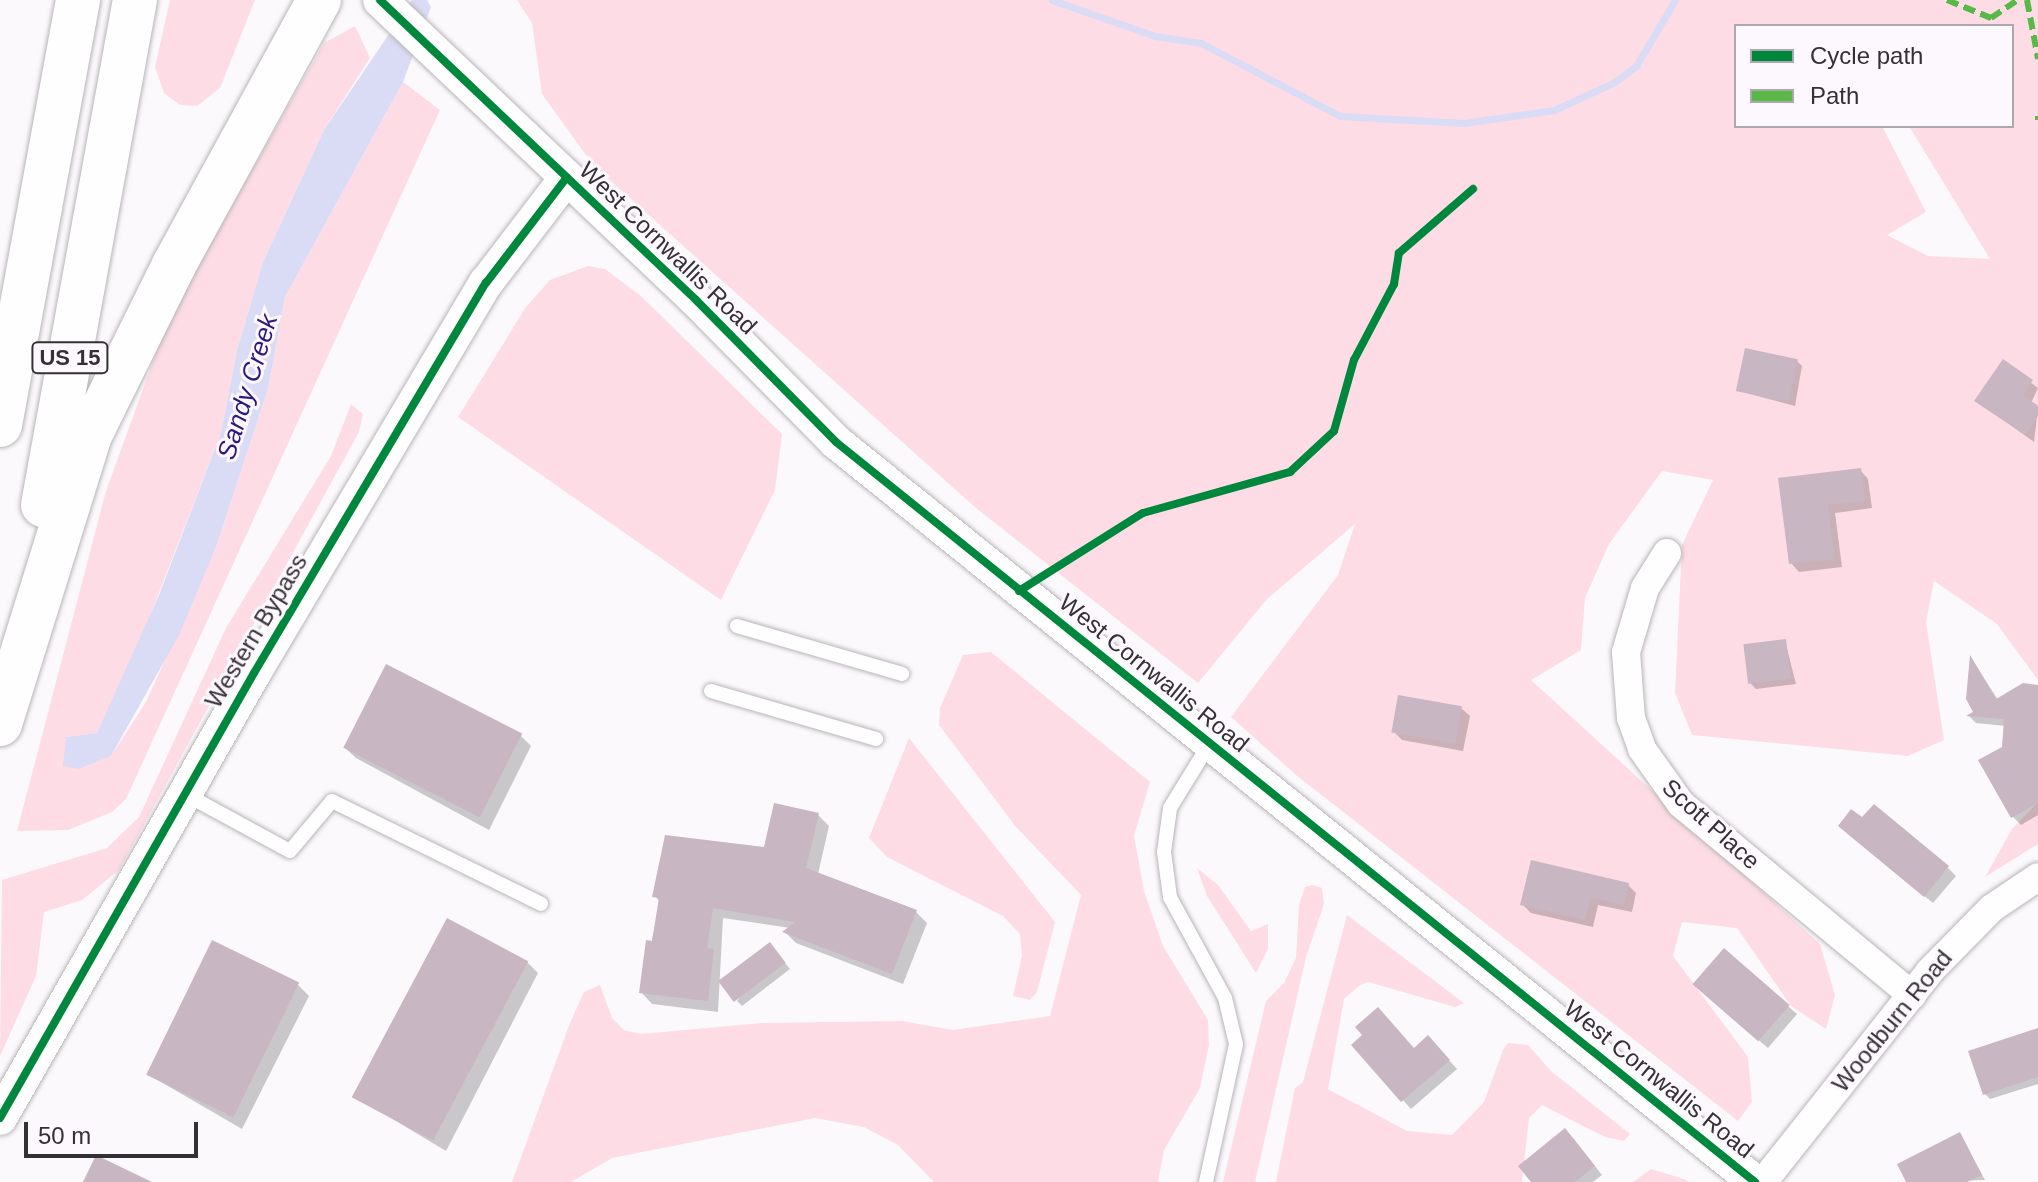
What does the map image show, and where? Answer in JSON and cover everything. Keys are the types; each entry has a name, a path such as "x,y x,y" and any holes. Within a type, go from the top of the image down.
{"highway":[{"name":"US 15","path":"0,425 78,0"},
{"name":"US 15","path":"0,715 135,0"},
{"path":"0,724 90,435 174,265 319,0"}],"street":[{"name":"West Cornwallis Road","path":"380,0 460,80 567,177 836,442 1755,1182"},
{"name":"Western Bypass","path":"0,1118 185,794 486,283 567,177"},
{"name":"Scott Place","path":"1667,553 1645,588 1626,652 1631,718 1642,749 1681,804 1912,995"},
{"name":"Woodburn Road","path":"1763,1182 1912,995 1992,908 2038,877"}],"lane":[{"path":"737,626 902,674"},
{"path":"711,691 876,739"},
{"path":"1206,1182 1233,1074 1234,1024 1225,998 1170,897 1164,852 1170,808 1210,743"},
{"path":"185,794 290,851 332,801 541,904"}],"shaded area":[{"path":"170,0 255,0 220,88 197,106 180,105 164,93 155,67"},
{"path":"517,0 2038,0 2038,680 1997,624 1934,581 1926,622 1944,740 1908,756 1692,735 1675,693 1682,545 1713,480 1662,471 1609,544 1585,598 1581,650 1531,680 1820,944 1835,995 1826,1029 1791,1006 1737,928 1682,922 1673,956 1748,1057 1752,1102 1738,1121 1296,775 1231,717 1338,575 1355,524 1267,599 1198,683 976,508 594,166 542,94 532,23","holes":["1734,24 2014,24 2014,128 1910,128 1990,259 1928,256 1887,235 1926,212 1883,128 1734,128"]},
{"path":"355,26 370,58 324,130 263,262 237,350 221,433 122,688 97,733 66,737 111,756 146,702 216,547 268,389 285,297 403,82 440,110 126,799 112,812 68,830 17,831 106,491 170,315 324,43"},
{"path":"588,266 605,269 641,296 782,434 775,490 721,600 458,417 526,307 550,280"},
{"path":"351,404 363,414 359,432 119,870 82,900 44,912 36,976 0,1056 2,880 107,848 139,817 226,628 331,456"},
{"path":"991,652 1150,782 1134,836 1144,891 1163,946 1208,1020 1209,1045 1200,1088 1164,1150 1158,1182 934,1182 898,1145 864,1127 815,1118 612,1158 571,1182 512,1182 570,1023 584,992 600,985 612,1018 624,1030 641,1034 762,1023 902,1021 953,1030 1050,1016 1081,895 1016,827 939,725 940,708 963,655"},
{"path":"909,738 1055,922 1037,992 1030,1000 1013,996 1022,956 1020,934 1003,916 887,857 869,838"},
{"path":"2038,802 2038,844 1985,877 2012,829"},
{"path":"1197,868 1218,885 1251,931 1268,924 1268,949 1256,973 1207,896"},
{"path":"1313,885 1322,888 1324,904 1306,957 1255,1182 1223,1182 1266,1001 1284,983 1296,958 1299,905 1305,887"},
{"path":"1347,915 1464,1003 1455,1007 1368,982 1360,985 1344,999 1328,1089 1407,1131 1452,1135 1484,1102 1508,1043 1528,1045 1551,1071 1630,1134 1624,1141 1605,1137 1542,1105 1529,1118 1522,1182 1276,1182 1295,1088 1303,1082"},
{"path":"1651,1169 1684,1179 1690,1182 1633,1182"}],"water":[{"name":"Sandy Creek","path":"412,0 427,0 431,7 403,82 285,297 268,389 216,547 179,635 111,756 78,769 63,766 66,737 97,733 159,595 221,433 237,350 263,262 324,130"}],"building":[{"path":"1745,348 1798,359 1789,402 1736,391"},
{"path":"2003,359 2033,380 2023,395 2038,406 2038,416 2025,435 1974,401"},
{"path":"1861,468 1865,501 1828,505 1835,559 1789,564 1778,478"},
{"path":"1786,639 1791,679 1748,684 1743,644"},
{"path":"1970,655 1996,699 2023,683 2038,685 2038,803 2011,818 1978,760 2002,747 2004,719 1966,716 1973,712 1966,699"},
{"path":"386,664 522,733 480,817 343,748"},
{"path":"1398,695 1462,706 1455,744 1391,732"},
{"path":"774,803 819,813 806,868 917,910 892,974 782,932 795,922 713,908 707,948 714,949 708,1001 639,993 646,940 652,941 659,898 652,897 665,835 764,847"},
{"path":"1874,804 1949,866 1924,897 1838,826 1851,809 1862,817"},
{"path":"1531,860 1629,883 1624,905 1591,898 1585,920 1520,905"},
{"path":"447,918 528,961 433,1140 352,1097"},
{"path":"212,940 299,983 233,1117 146,1075"},
{"path":"770,942 786,963 734,1002 718,981"},
{"path":"1724,948 1790,1005 1758,1041 1693,984"},
{"path":"1378,1007 1414,1048 1428,1035 1450,1060 1401,1102 1351,1045 1362,1035 1355,1027"},
{"path":"2038,1028 2038,1077 1983,1095 1968,1051"},
{"path":"1565,1128 1595,1166 1575,1182 1531,1182 1518,1166"},
{"path":"1960,1132 1982,1175 1967,1182 1906,1182 1897,1164"},
{"path":"96,1155 152,1182 83,1182"}],"waterway":[{"path":"1052,0 1155,36 1201,43 1340,116 1464,123 1554,110 1613,83 1636,66 1675,0"}],"marked path":[{"path":"1947,0 1991,18 2018,0"},
{"path":"2027,0 2038,59"}],"cycle path":[{"path":"380,0 696,300 836,442 1755,1182"},
{"path":"0,1118 254,673 486,283 567,177"},
{"path":"1019,591 1143,513 1290,472 1334,431 1354,360 1394,284 1399,253 1473,189"}]}
